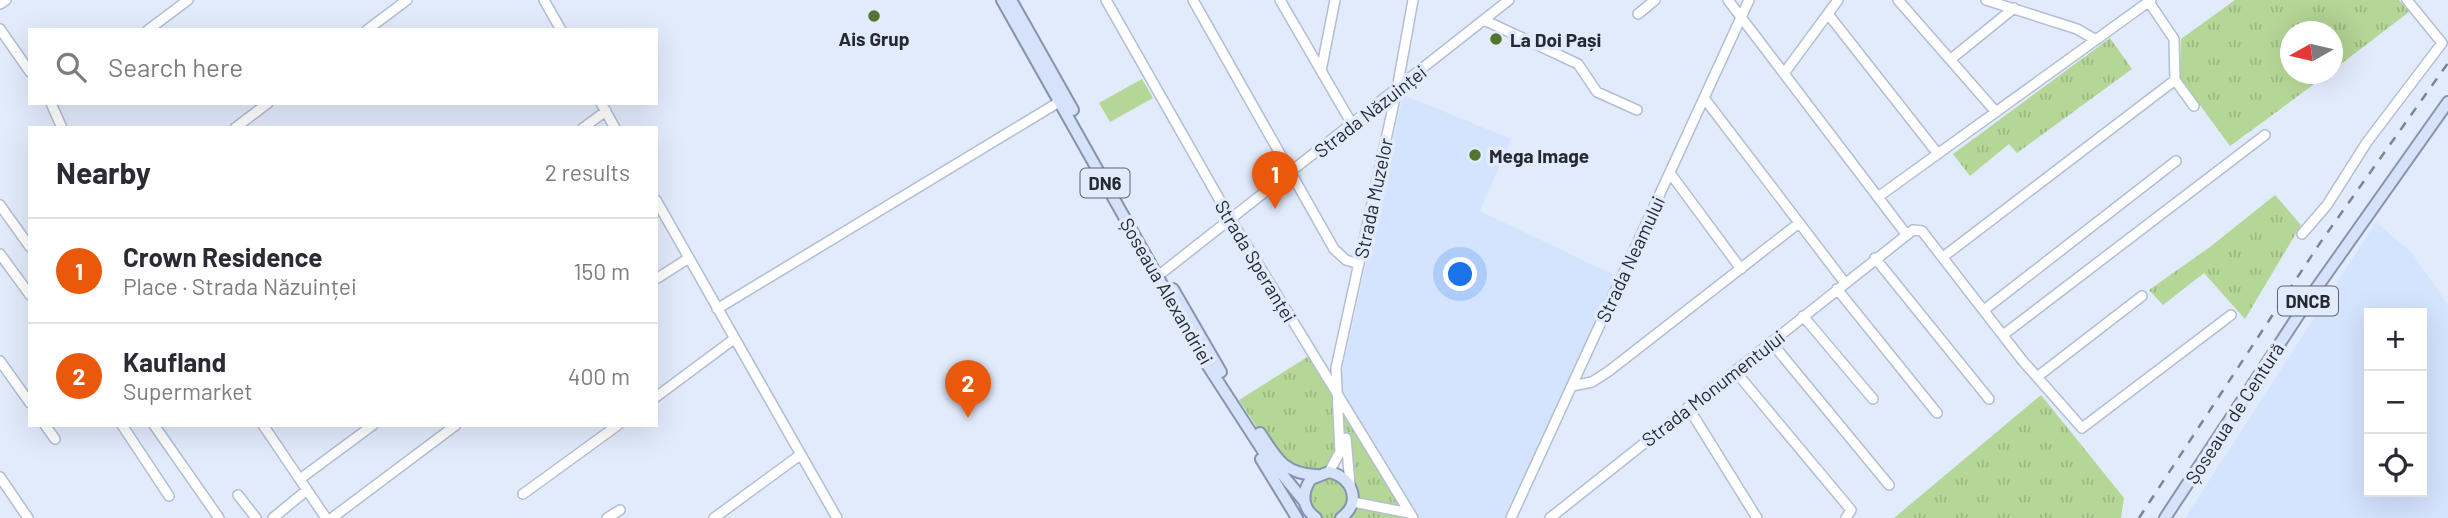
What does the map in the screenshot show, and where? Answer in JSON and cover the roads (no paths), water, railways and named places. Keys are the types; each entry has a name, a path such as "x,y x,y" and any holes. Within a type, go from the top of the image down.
{"main road":[{"name":"Șoseaua Alexandriei","path":"1002,0 1208,366 1263,451 1304,500"},
{"name":"Șoseaua Alexandriei","path":"1011,0 1215,362 1276,456 1294,472 1317,475"},
{"name":"Șoseaua de Centură","path":"2165,518 2313,293 2448,102"},
{"name":"DN6","path":"1208,366 1297,518"},
{"path":"1304,500 1306,486 1317,475 1329,472 1337,474 1350,484 1353,502 1342,518"},
{"name":"DN6","path":"1304,500 1315,517"}],"street":[{"path":"0,4 6,0"},
{"path":"151,28 188,0"},
{"path":"159,28 196,0"},
{"path":"370,28 407,0"},
{"path":"544,0 560,28"},
{"name":"Strada Speranței","path":"1106,0 1230,218 1336,396 1411,515"},
{"path":"1193,0 1338,256 1359,264"},
{"path":"1280,0 1352,124"},
{"path":"1321,71 1335,0"},
{"name":"Strada Muzelor","path":"1336,396 1336,368 1397,89 1413,0"},
{"name":"Strada Năzuinței","path":"1163,272 1509,0"},
{"path":"1638,13 1655,0"},
{"path":"1728,0 1906,234"},
{"name":"Strada Neamului","path":"1511,518 1749,0"},
{"path":"1785,72 1839,0"},
{"path":"1898,0 1996,112"},
{"path":"1986,0 2077,29 2096,40"},
{"path":"2302,234 2327,205 2367,142 2442,43 2407,0"},
{"path":"1878,197 2150,1 2174,39 2175,79 2194,106"},
{"path":"1951,59 2014,8"},
{"path":"1828,14 1938,154"},
{"path":"1484,20 1578,64 1598,92 1637,110"},
{"path":"0,29 28,69"},
{"path":"2175,79 1943,257 2037,377 2082,428 2231,316"},
{"path":"1704,97 1937,413"},
{"path":"718,309 1059,102"},
{"path":"54,105 61,126"},
{"path":"238,126 265,105"},
{"path":"585,126 603,107 614,126"},
{"path":"2003,335 2265,135"},
{"path":"1984,310 2176,161"},
{"path":"1670,173 1741,269"},
{"path":"0,205 28,244"},
{"path":"658,207 836,518"},
{"path":"1572,386 1592,382 1609,371 1799,223"},
{"name":"Strada Monumentului","path":"1550,518 1906,234 1919,229 1943,257"},
{"path":"0,254 28,292"},
{"path":"658,278 689,258"},
{"path":"1875,258 1989,399"},
{"path":"2037,377 2142,296"},
{"path":"1803,316 1873,399"},
{"path":"658,396 734,339"},
{"path":"1771,342 1889,485"},
{"path":"0,361 28,400"},
{"path":"1735,371 1852,510 1846,518"},
{"path":"1329,472 1340,452 1336,396"},
{"path":"1336,396 1343,419 1350,484"},
{"path":"1688,407 1757,518"},
{"path":"47,427 55,439"},
{"path":"123,427 169,496"},
{"path":"155,427 219,518"},
{"path":"264,427 326,518"},
{"path":"300,479 370,427"},
{"path":"332,518 453,427"},
{"path":"523,494 615,427"},
{"path":"714,518 800,455"},
{"path":"0,477 28,518"},
{"path":"273,518 307,490"},
{"path":"238,495 256,518"},
{"path":"1353,502 1411,515"},
{"path":"1515,508 1520,518"},
{"path":"607,518 620,510"}],"railway":[{"path":"2139,518 2320,243 2448,63"}],"place":[{"name":"Ais Grup","path":"874,16"},
{"name":"La Doi Pași","path":"1496,39"},
{"name":"Mega Image","path":"1475,155"},
{"name":"Crown Residence","path":"1275,209"},
{"name":"Kaufland","path":"968,418"}]}
